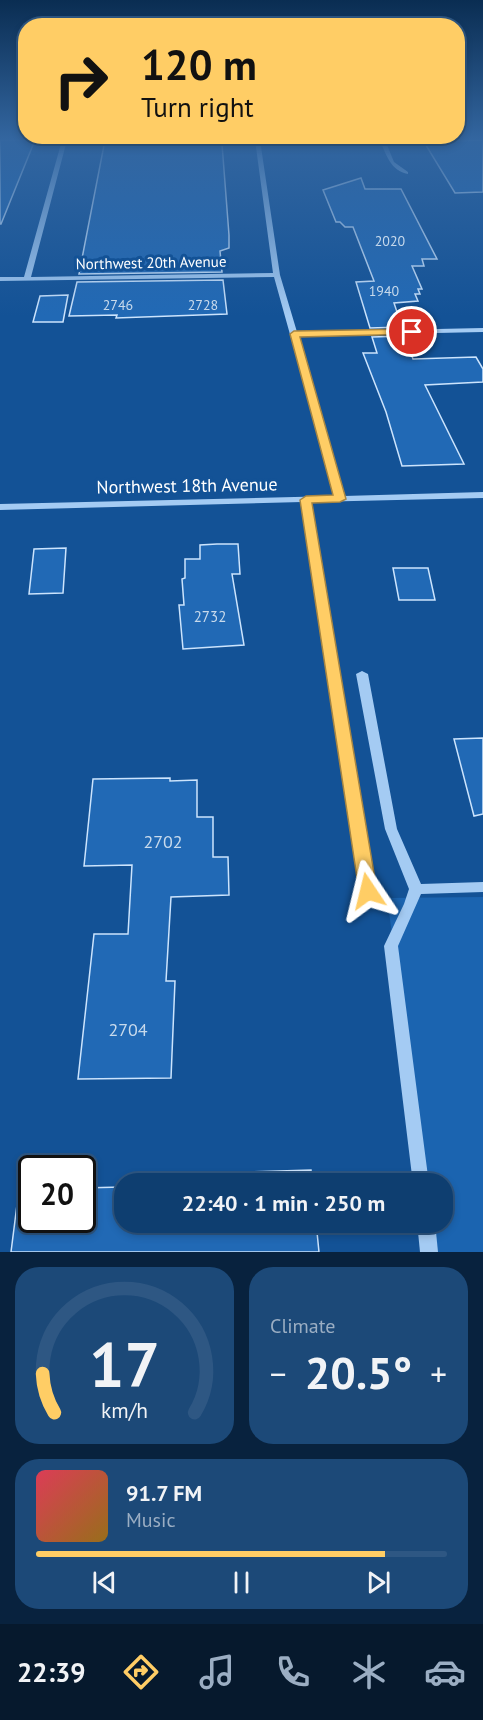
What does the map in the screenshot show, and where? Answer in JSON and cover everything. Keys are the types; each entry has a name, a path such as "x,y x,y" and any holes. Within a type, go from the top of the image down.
{"street":[{"path":"27,279 49,198"},
{"path":"266,198 277,275 340,499"},
{"name":"Northwest 20th Avenue","path":"0,279 277,275"},
{"path":"294,334 483,330"},
{"name":"Northwest 18th Avenue","path":"0,507 483,495"},
{"path":"306,500 368,891"},
{"path":"362,674 392,829 416,889 411,910 399,926 391,946 420,1173"},
{"path":"416,889 483,887"},
{"path":"427,1233 429,1252"}],"shaded area":[{"path":"483,897 483,1252 437,1252 434,1233 453,1233 453,1173 426,1173 387,898"}],"building":[{"path":"0,198 11,198 1,224"},
{"path":"94,198 226,198 229,248 220,251 222,272 79,274"},
{"path":"326,198 406,198 437,259 422,259 424,266 412,266 422,289 418,289 420,294 415,294 418,301 394,303 402,327 370,328 356,282 374,281 353,227 345,227 340,222 336,222"},
{"path":"223,280 227,314 116,318 117,315 69,316 77,282"},
{"path":"68,295 63,322 33,322 40,296"},
{"path":"405,336 413,359 476,357 483,369 483,382 425,385 464,464 402,466 386,412 363,353 377,353 372,337"},
{"path":"238,544 240,574 232,574 244,645 183,649 179,605 184,605 182,579 185,578 185,559 200,559 200,545"},
{"path":"66,548 63,593 29,594 34,549"},
{"path":"393,568 428,568 435,600 399,600"},
{"path":"483,738 483,814 474,816 454,739"},
{"path":"170,778 170,781 197,780 197,817 213,817 213,857 228,857 229,895 171,897 166,981 175,981 171,1078 78,1079 94,934 128,934 132,865 84,866 93,779"},
{"path":"311,1170 311,1173 215,1173"},
{"path":"114,1187 114,1233 317,1233 319,1252 11,1252 18,1197 18,1233 96,1233 96,1188"}],"route":[{"path":"368,891 306,500 340,499 294,334 412,332"}]}
